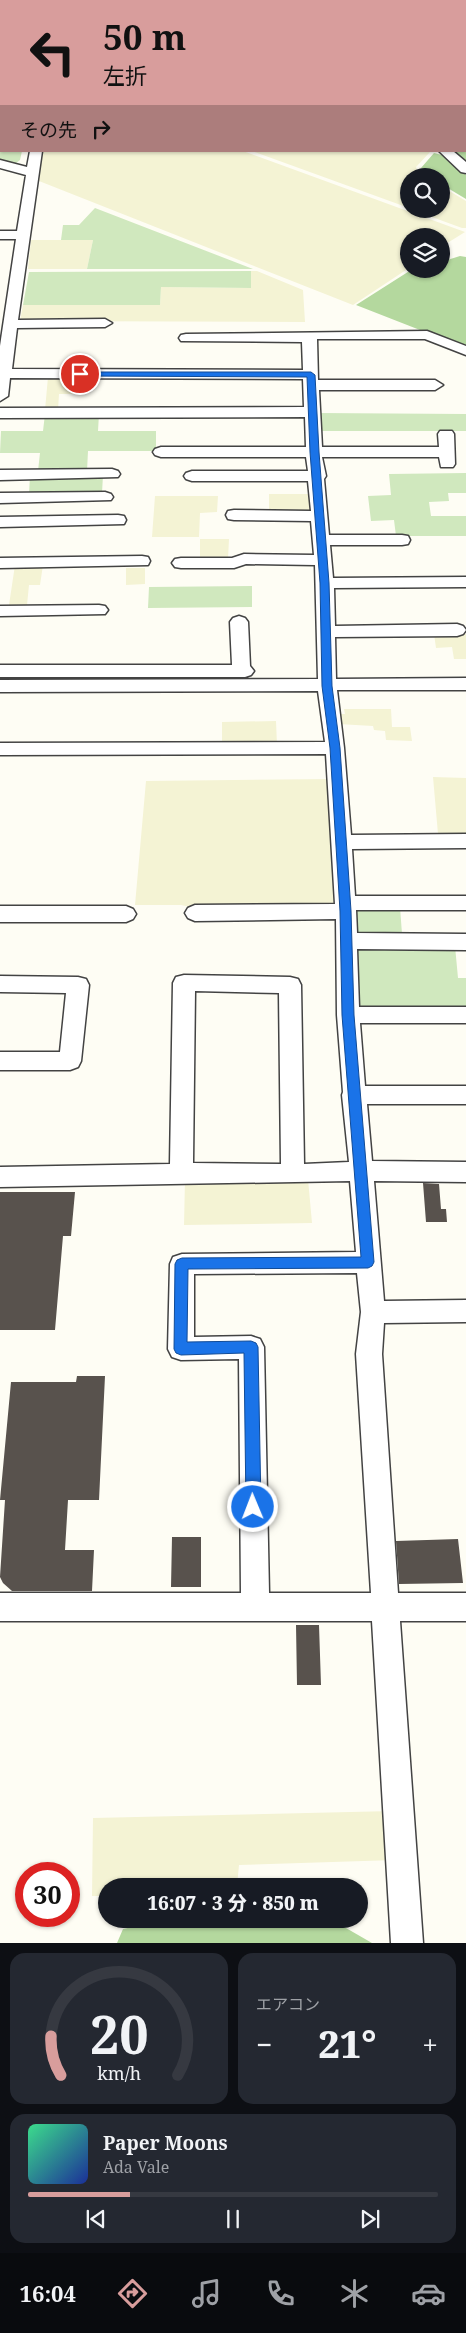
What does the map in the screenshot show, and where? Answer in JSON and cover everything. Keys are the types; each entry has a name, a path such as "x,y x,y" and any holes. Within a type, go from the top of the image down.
{"street":[{"path":"0,396 7,325 25,235 36,152"},
{"path":"445,152 466,169"},
{"path":"0,164 13,169 33,172"},
{"path":"0,235 25,235"},
{"path":"0,271 19,270"},
{"path":"7,325 105,323"},
{"path":"186,338 309,338 309,335 427,335 466,351"},
{"path":"309,338 314,452 318,476 325,583 327,678 335,748 347,941 348,1015 353,1095 362,1171 373,1312 369,1354 407,1943"},
{"path":"2,364 435,385"},
{"path":"0,413 313,412"},
{"path":"161,452 314,452 447,458 446,434"},
{"path":"0,475 112,474"},
{"path":"192,476 318,476"},
{"path":"0,498 105,497"},
{"path":"234,515 320,516"},
{"path":"0,522 118,520"},
{"path":"321,540 402,540"},
{"path":"181,562 234,563 244,559 322,560"},
{"path":"0,563 142,561"},
{"path":"325,583 466,582"},
{"path":"0,611 100,610"},
{"path":"239,622 240,671"},
{"path":"326,632 457,630"},
{"path":"0,686 327,678 466,670"},
{"path":"0,671 240,671 327,678 466,684"},
{"path":"0,749 335,748"},
{"path":"341,842 466,841"},
{"path":"195,913 466,903"},
{"path":"0,914 126,914"},
{"path":"347,941 466,942"},
{"path":"181,1172 184,983 194,983 290,985 293,1174"},
{"path":"0,984 78,984 70,1061 0,1061"},
{"path":"348,1015 466,1016"},
{"path":"353,1095 466,1095"},
{"path":"0,1177 181,1172 293,1174 362,1171 466,1172"},
{"path":"255,1607 251,1347 181,1349 182,1264 368,1262"},
{"path":"373,1312 466,1311"},
{"path":"0,1607 466,1607"}],"green space":[{"path":"0,152 22,152 20,160 15,164 0,160"},
{"path":"42,152 246,152 400,208 400,218 427,218 465,232 450,241 450,228 400,228 400,274 353,305 39,181"},
{"path":"255,152 430,152 416,167 400,168 400,205"},
{"path":"453,152 466,152 466,162"},
{"path":"434,153 446,156 466,175 466,199 450,189 450,168 421,168"},
{"path":"450,191 466,201 466,228 435,218 450,218"},
{"path":"95,208 253,269 87,269 93,240 61,240 63,225 79,225"},
{"path":"31,240 93,240 87,269 28,269"},
{"path":"460,256 466,257 466,348 356,305 400,277 450,278 450,259"},
{"path":"251,271 257,271 303,290 305,322 20,321 23,305 160,305 161,287 251,288"},
{"path":"251,271 251,288 161,287 160,305 23,305 29,272"},
{"path":"80,376 79,394 59,394 58,410 45,410 48,377"},
{"path":"317,413 466,414 466,431 318,431"},
{"path":"45,414 99,414 98,431 156,431 156,451 88,451 87,471 38,471 40,453 0,453 1,431 43,431"},
{"path":"466,473 466,493 448,493 449,501 429,502 431,516 466,516 466,536 396,536 394,520 371,521 368,496 391,495 389,474"},
{"path":"103,475 102,493 29,494 30,476"},
{"path":"269,494 314,494 315,512 269,511"},
{"path":"155,496 218,496 217,512 200,513 199,537 152,537"},
{"path":"200,539 229,539 228,559 200,559"},
{"path":"15,565 43,565 40,585 29,585 27,605 9,605"},
{"path":"126,568 145,568 145,584 126,585"},
{"path":"252,586 252,607 148,608 149,587"},
{"path":"434,634 466,634 466,659 454,659 452,647 436,648"},
{"path":"344,709 391,709 392,727 410,727 412,741 386,740 385,731 374,730 373,726 338,724 338,714 345,714"},
{"path":"276,721 277,745 222,745 222,722"},
{"path":"433,777 466,778 466,835 438,834"},
{"path":"333,779 335,902 329,907 195,908 181,905 135,905 146,781"},
{"path":"351,907 400,907 402,934 356,934"},
{"path":"363,945 455,946 458,978 466,978 466,1012 360,1010 357,1006 352,951"},
{"path":"308,1179 312,1223 184,1225 185,1180"},
{"path":"393,1811 395,1860 239,1865 238,1878 98,1878 98,1896 92,1896 93,1818"},
{"path":"346,1928 372,1943 117,1943 123,1929"}],"building":[{"path":"423,1183 439,1184 441,1209 446,1209 447,1222 426,1222"},
{"path":"0,1192 75,1192 71,1236 63,1236 55,1330 0,1330"},
{"path":"77,1376 105,1376 99,1500 68,1500 65,1550 94,1550 92,1591 12,1591 3,1583 0,1577 5,1500 0,1500 11,1382 76,1382"},
{"path":"172,1537 201,1537 201,1587 171,1587"},
{"path":"458,1539 463,1583 399,1584 396,1541"},
{"path":"296,1625 319,1625 321,1685 297,1685"}],"route":[{"path":"80,374 311,375 314,452 318,476 325,583 327,686 335,748 346,911 348,1015 353,1095 362,1171 368,1262 182,1264 181,1349 251,1347 253,1507"}]}
